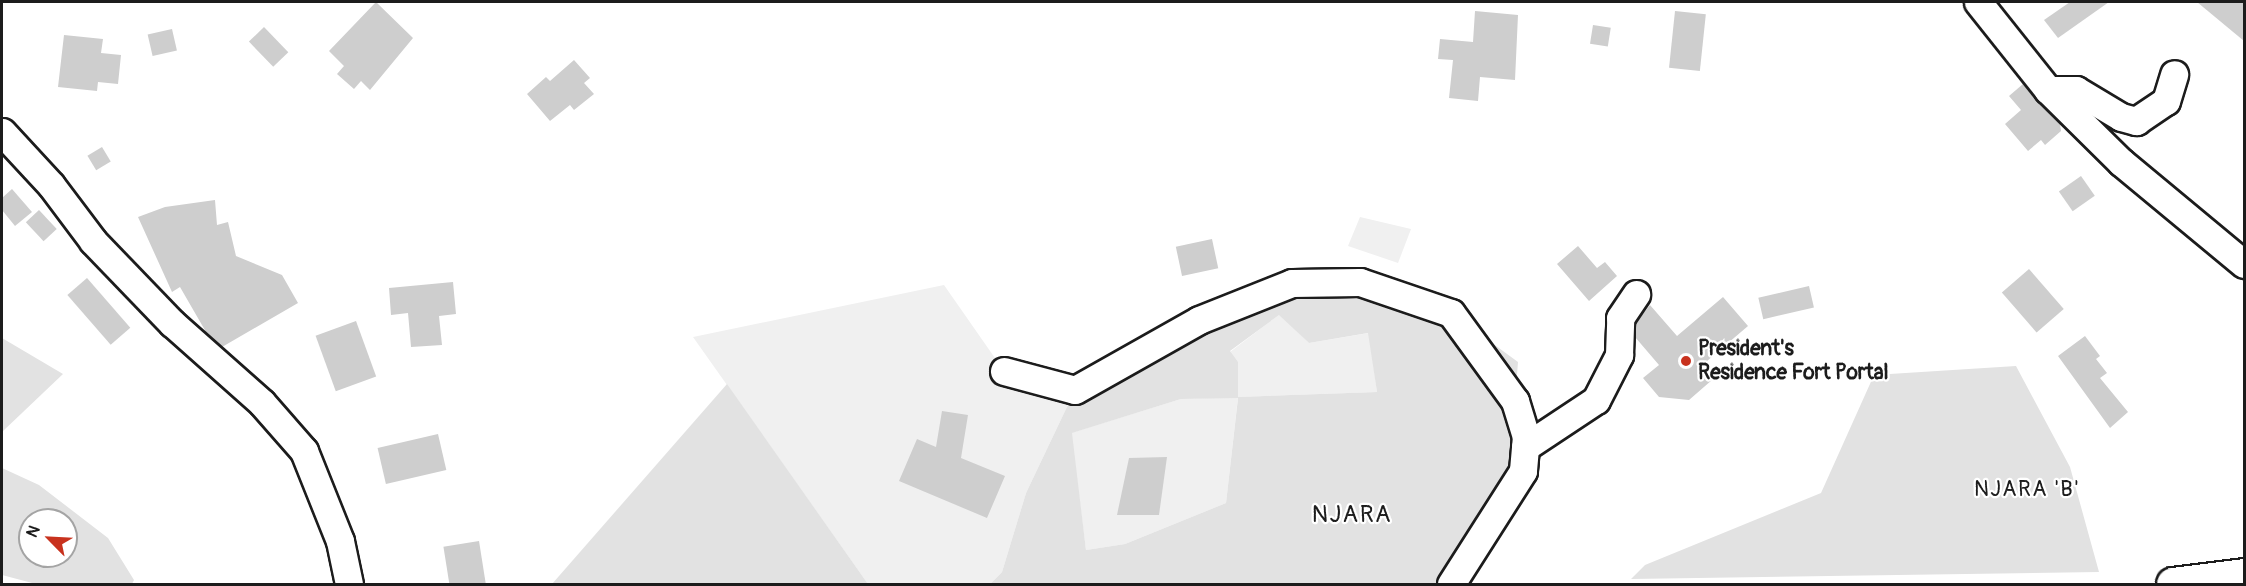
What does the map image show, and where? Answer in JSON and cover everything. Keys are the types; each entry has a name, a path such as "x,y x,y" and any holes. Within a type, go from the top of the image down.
{"main road":[{"path":"2173,585 2244,575"}],"street":[{"path":"1978,2 2048,90 2121,162 2244,264"},
{"path":"2048,90 2076,90 2121,117 2136,121 2166,101 2174,74"},
{"path":"2,132 51,184 101,249 172,323 262,403 304,450 340,541 349,585"},
{"path":"1004,371 1075,390 1199,320 1292,283 1360,282 1451,313 1515,401 1527,436 1523,471 1451,585"},
{"path":"1525,447 1596,400 1619,355 1620,318 1636,294"}],"shaded area":[{"path":"1360,217 1411,229 1398,263 1348,246"},
{"path":"1292,283 1451,313 1518,362 1515,401 1526,436 1451,584 990,584 1002,572 1026,493 1075,390","holes":["1279,315 1309,343 1368,333 1377,392 1238,397 1238,362 1230,351","1238,398 1226,503 1125,544 1086,550 1072,433 1181,399"]},
{"path":"944,285 1004,371 1075,390 1026,493 1002,572 990,584 868,584 693,337"},
{"path":"1280,314 1309,343 1369,333 1377,392 1238,397 1226,503 1125,544 1086,550 1071,433 1181,399 1237,397 1230,352"},
{"path":"2,338 63,374 2,432"},
{"path":"2016,366 2070,467 2099,572 1631,579 1645,565 1821,493 1874,375"},
{"path":"727,384 868,584 552,584"},
{"path":"2,468 39,485 69,508 18,508 18,568 78,568 78,515 108,538 134,580 132,584 36,584 2,575"}],"building":[{"path":"376,2 413,38 370,90 361,81 354,89 337,74 344,66 329,51"},
{"path":"2070,2 2109,2 2058,38 2044,20"},
{"path":"2197,2 2244,2 2244,41"},
{"path":"1475,11 1518,15 1515,80 1480,77 1478,101 1449,98 1453,60 1438,59 1440,39 1473,42"},
{"path":"1675,11 1706,14 1700,71 1669,68"},
{"path":"1593,25 1611,28 1608,47 1590,44"},
{"path":"264,27 288,52 273,67 249,42"},
{"path":"172,29 177,50 153,56 148,35"},
{"path":"64,35 103,39 101,53 121,55 118,84 98,82 97,91 58,87"},
{"path":"574,60 590,78 584,83 594,94 574,110 570,105 550,121 527,94 546,77 550,81"},
{"path":"2023,84 2060,124 2061,131 2045,145 2041,140 2028,151 2005,124 2021,110 2009,96"},
{"path":"102,147 111,162 96,170 87,156"},
{"path":"2081,176 2095,196 2073,211 2059,191"},
{"path":"12,189 32,212 15,226 2,210 2,198"},
{"path":"215,200 217,225 228,222 236,256 282,275 298,303 222,347 206,332 180,287 172,292 138,217 165,207"},
{"path":"39,210 57,229 44,241 26,222"},
{"path":"1212,239 1218,268 1182,276 1176,247"},
{"path":"1578,246 1597,268 1605,262 1617,276 1589,301 1557,264"},
{"path":"2029,269 2064,309 2037,333 2002,293"},
{"path":"87,278 130,328 111,345 67,295"},
{"path":"453,282 456,314 439,316 442,345 411,347 408,313 391,315 389,288"},
{"path":"1809,286 1814,307 1763,319 1758,298"},
{"path":"1723,297 1748,326 1700,367 1712,380 1689,400 1659,397 1643,378 1659,365 1635,337 1636,323 1650,305 1677,336"},
{"path":"356,321 376,376 336,391 316,336"},
{"path":"2085,336 2100,356 2096,359 2107,373 2100,378 2128,412 2110,428 2058,356"},
{"path":"942,411 968,415 961,458 1005,476 987,518 899,481 917,439 936,447"},
{"path":"438,434 446,470 386,484 378,448"},
{"path":"1167,457 1159,515 1117,515 1129,458"},
{"path":"479,541 486,584 449,584 443,547"}],"place":[{"name":"President's Residence Fort Portal","path":"1686,361"}],"district":[{"name":"NJARA 'B'","path":"2027,490"},
{"name":"NJARA","path":"1352,515"}]}
